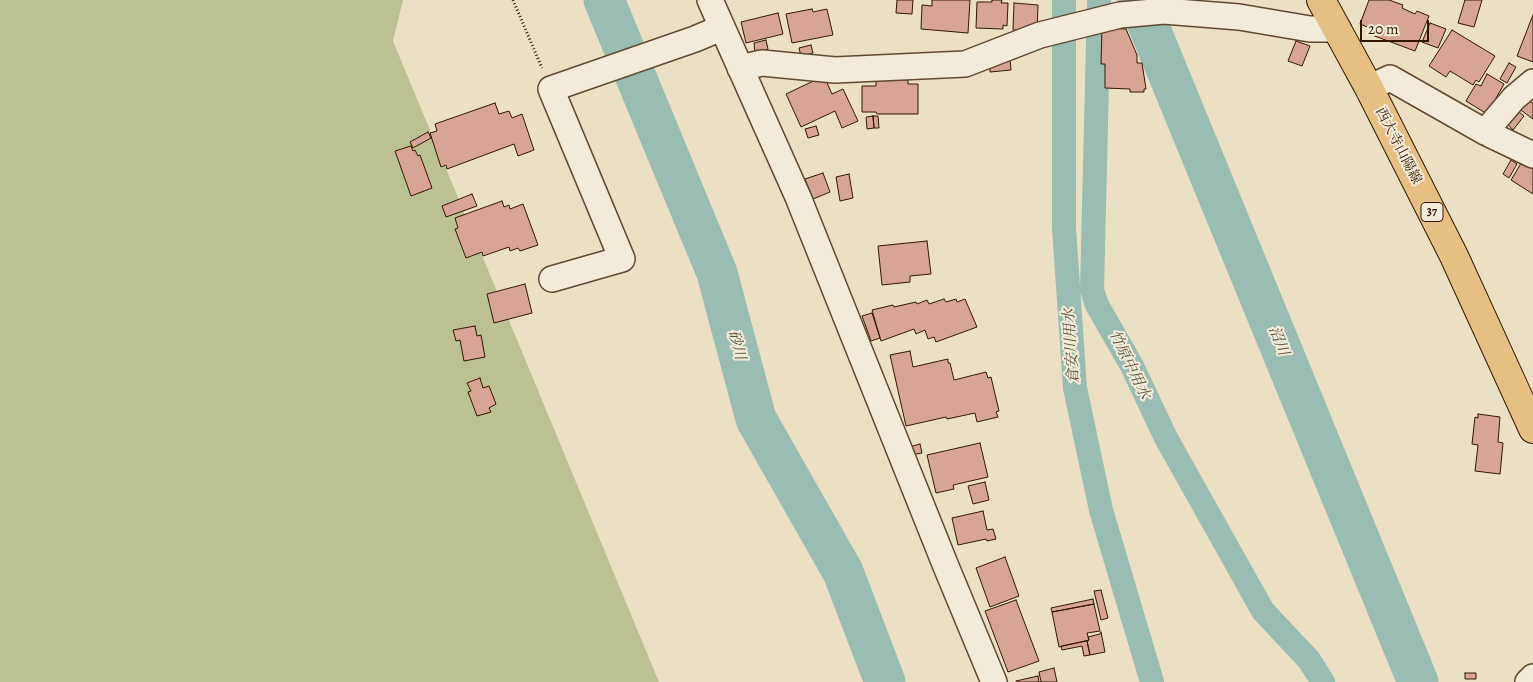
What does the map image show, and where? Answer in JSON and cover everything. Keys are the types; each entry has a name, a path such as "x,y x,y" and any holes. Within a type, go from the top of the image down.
{"main road":[{"name":"西大寺山陽線","path":"1321,0 1369,88 1454,256 1533,430"}],"street":[{"path":"710,0 798,197 994,682"},
{"path":"740,68 762,63 835,70 965,64 1040,35 1084,23 1120,15 1164,11 1239,17 1310,28 1338,29"},
{"path":"552,279 622,260 556,87 695,39 721,28"},
{"path":"1369,88 1390,78 1485,132 1533,155"},
{"path":"1485,132 1514,98 1533,82"},
{"path":"1528,682 1533,677"}],"path":[{"path":"513,0 556,87"}],"green space":[{"path":"0,0 403,0 393,41 659,682 0,682"}],"building":[{"path":"897,0 913,0 912,14 896,13"},
{"path":"932,0 970,0 968,33 921,29 922,5 932,6"},
{"path":"992,0 1002,0 1001,3 1008,3 1007,26 1003,25 1003,29 976,28 977,2 992,2"},
{"path":"1369,0 1389,0 1403,5 1402,8 1415,14 1417,11 1429,16 1415,51 1372,35 1374,30 1360,24"},
{"path":"1465,0 1482,0 1474,27 1458,23"},
{"path":"1014,3 1038,5 1037,31 1013,30"},
{"path":"812,9 813,12 827,9 833,35 792,43 786,14"},
{"path":"778,13 783,34 746,43 741,22"},
{"path":"1533,15 1533,62 1517,56"},
{"path":"1430,23 1446,29 1438,48 1422,42"},
{"path":"1102,28 1126,29 1137,55 1137,63 1142,63 1146,89 1144,89 1144,92 1130,92 1130,89 1105,88 1105,64 1101,64"},
{"path":"1452,30 1495,56 1479,82 1476,80 1473,85 1450,71 1446,77 1429,66"},
{"path":"766,40 768,49 755,53 754,43"},
{"path":"1296,41 1310,46 1302,66 1288,61"},
{"path":"811,45 813,53 801,56 799,48"},
{"path":"1010,59 1011,70 990,72 990,61"},
{"path":"1509,63 1516,67 1507,83 1500,79"},
{"path":"1487,74 1504,84 1487,114 1466,101 1476,84 1481,86"},
{"path":"824,76 832,94 843,89 858,121 842,128 835,111 801,127 786,94"},
{"path":"876,80 908,80 908,84 918,84 918,114 862,112 862,86 876,86"},
{"path":"1525,98 1533,103 1533,119 1518,108"},
{"path":"495,103 499,114 509,111 512,118 522,114 534,150 518,156 514,144 447,169 446,165 441,167 430,133 437,131 435,124"},
{"path":"1514,108 1524,116 1513,130 1503,119"},
{"path":"873,116 874,128 867,129 866,117"},
{"path":"873,116 878,116 879,128 874,128"},
{"path":"816,126 819,135 808,138 805,129"},
{"path":"428,132 431,138 413,148 410,142"},
{"path":"411,146 418,156 420,155 432,188 411,196 395,151"},
{"path":"1511,160 1517,164 1509,178 1503,174"},
{"path":"1523,160 1533,166 1533,194 1511,180"},
{"path":"823,173 830,192 813,199 805,179"},
{"path":"849,174 853,198 840,201 836,177"},
{"path":"472,194 477,206 446,217 442,206"},
{"path":"502,201 504,207 509,205 510,209 523,204 538,245 520,251 518,248 510,251 509,247 483,256 482,252 466,258 455,229 458,228 455,218"},
{"path":"927,241 931,274 910,276 910,282 882,285 878,246"},
{"path":"525,284 532,313 494,323 487,294"},
{"path":"944,299 946,302 956,299 957,302 965,299 977,327 936,342 934,337 928,339 925,330 916,334 914,329 881,341 872,310 893,305 894,307 916,302 917,304 927,300 929,304"},
{"path":"872,313 880,338 871,341 862,316"},
{"path":"475,326 477,336 481,335 485,357 464,361 460,340 456,341 453,330"},
{"path":"910,351 913,367 948,359 954,380 986,372 988,378 991,377 999,411 996,412 998,417 977,422 975,413 906,426 890,355"},
{"path":"480,378 483,388 489,386 496,404 489,408 491,412 477,416 468,392 471,391 467,383"},
{"path":"1478,414 1500,417 1498,442 1503,443 1500,474 1475,471 1478,445 1472,444 1475,417 1478,418"},
{"path":"980,443 988,477 953,485 954,489 936,493 927,455"},
{"path":"920,444 922,453 911,455 909,447"},
{"path":"985,482 989,500 973,504 968,486"},
{"path":"983,511 987,530 993,529 996,539 987,541 986,539 958,545 952,518"},
{"path":"1005,557 1019,596 990,607 976,568"},
{"path":"1101,590 1108,618 1101,620 1094,591"},
{"path":"1093,599 1094,604 1052,612 1051,608"},
{"path":"1016,600 1039,661 1008,672 985,611"},
{"path":"1094,604 1100,631 1087,633 1089,640 1059,647 1052,612"},
{"path":"1101,632 1105,652 1090,655 1088,637 1100,634"},
{"path":"1087,641 1090,655 1084,656 1082,646 1062,650 1061,646"},
{"path":"1054,668 1057,682 1041,682 1039,672"},
{"path":"1465,673 1476,673 1476,679 1465,679"},
{"path":"1038,676 1039,682 1016,682 1016,681"}],"waterway":[{"name":"砂川","path":"604,0 717,273 756,419 843,572 885,682"},
{"name":"倉安川用水","path":"1064,0 1064,228 1075,388 1101,510 1152,682"},
{"name":"竹原中用水","path":"1099,0 1092,290 1097,305 1132,366 1166,438 1263,611 1309,660 1323,682"},
{"name":"沼川","path":"1138,0 1418,682"}]}
